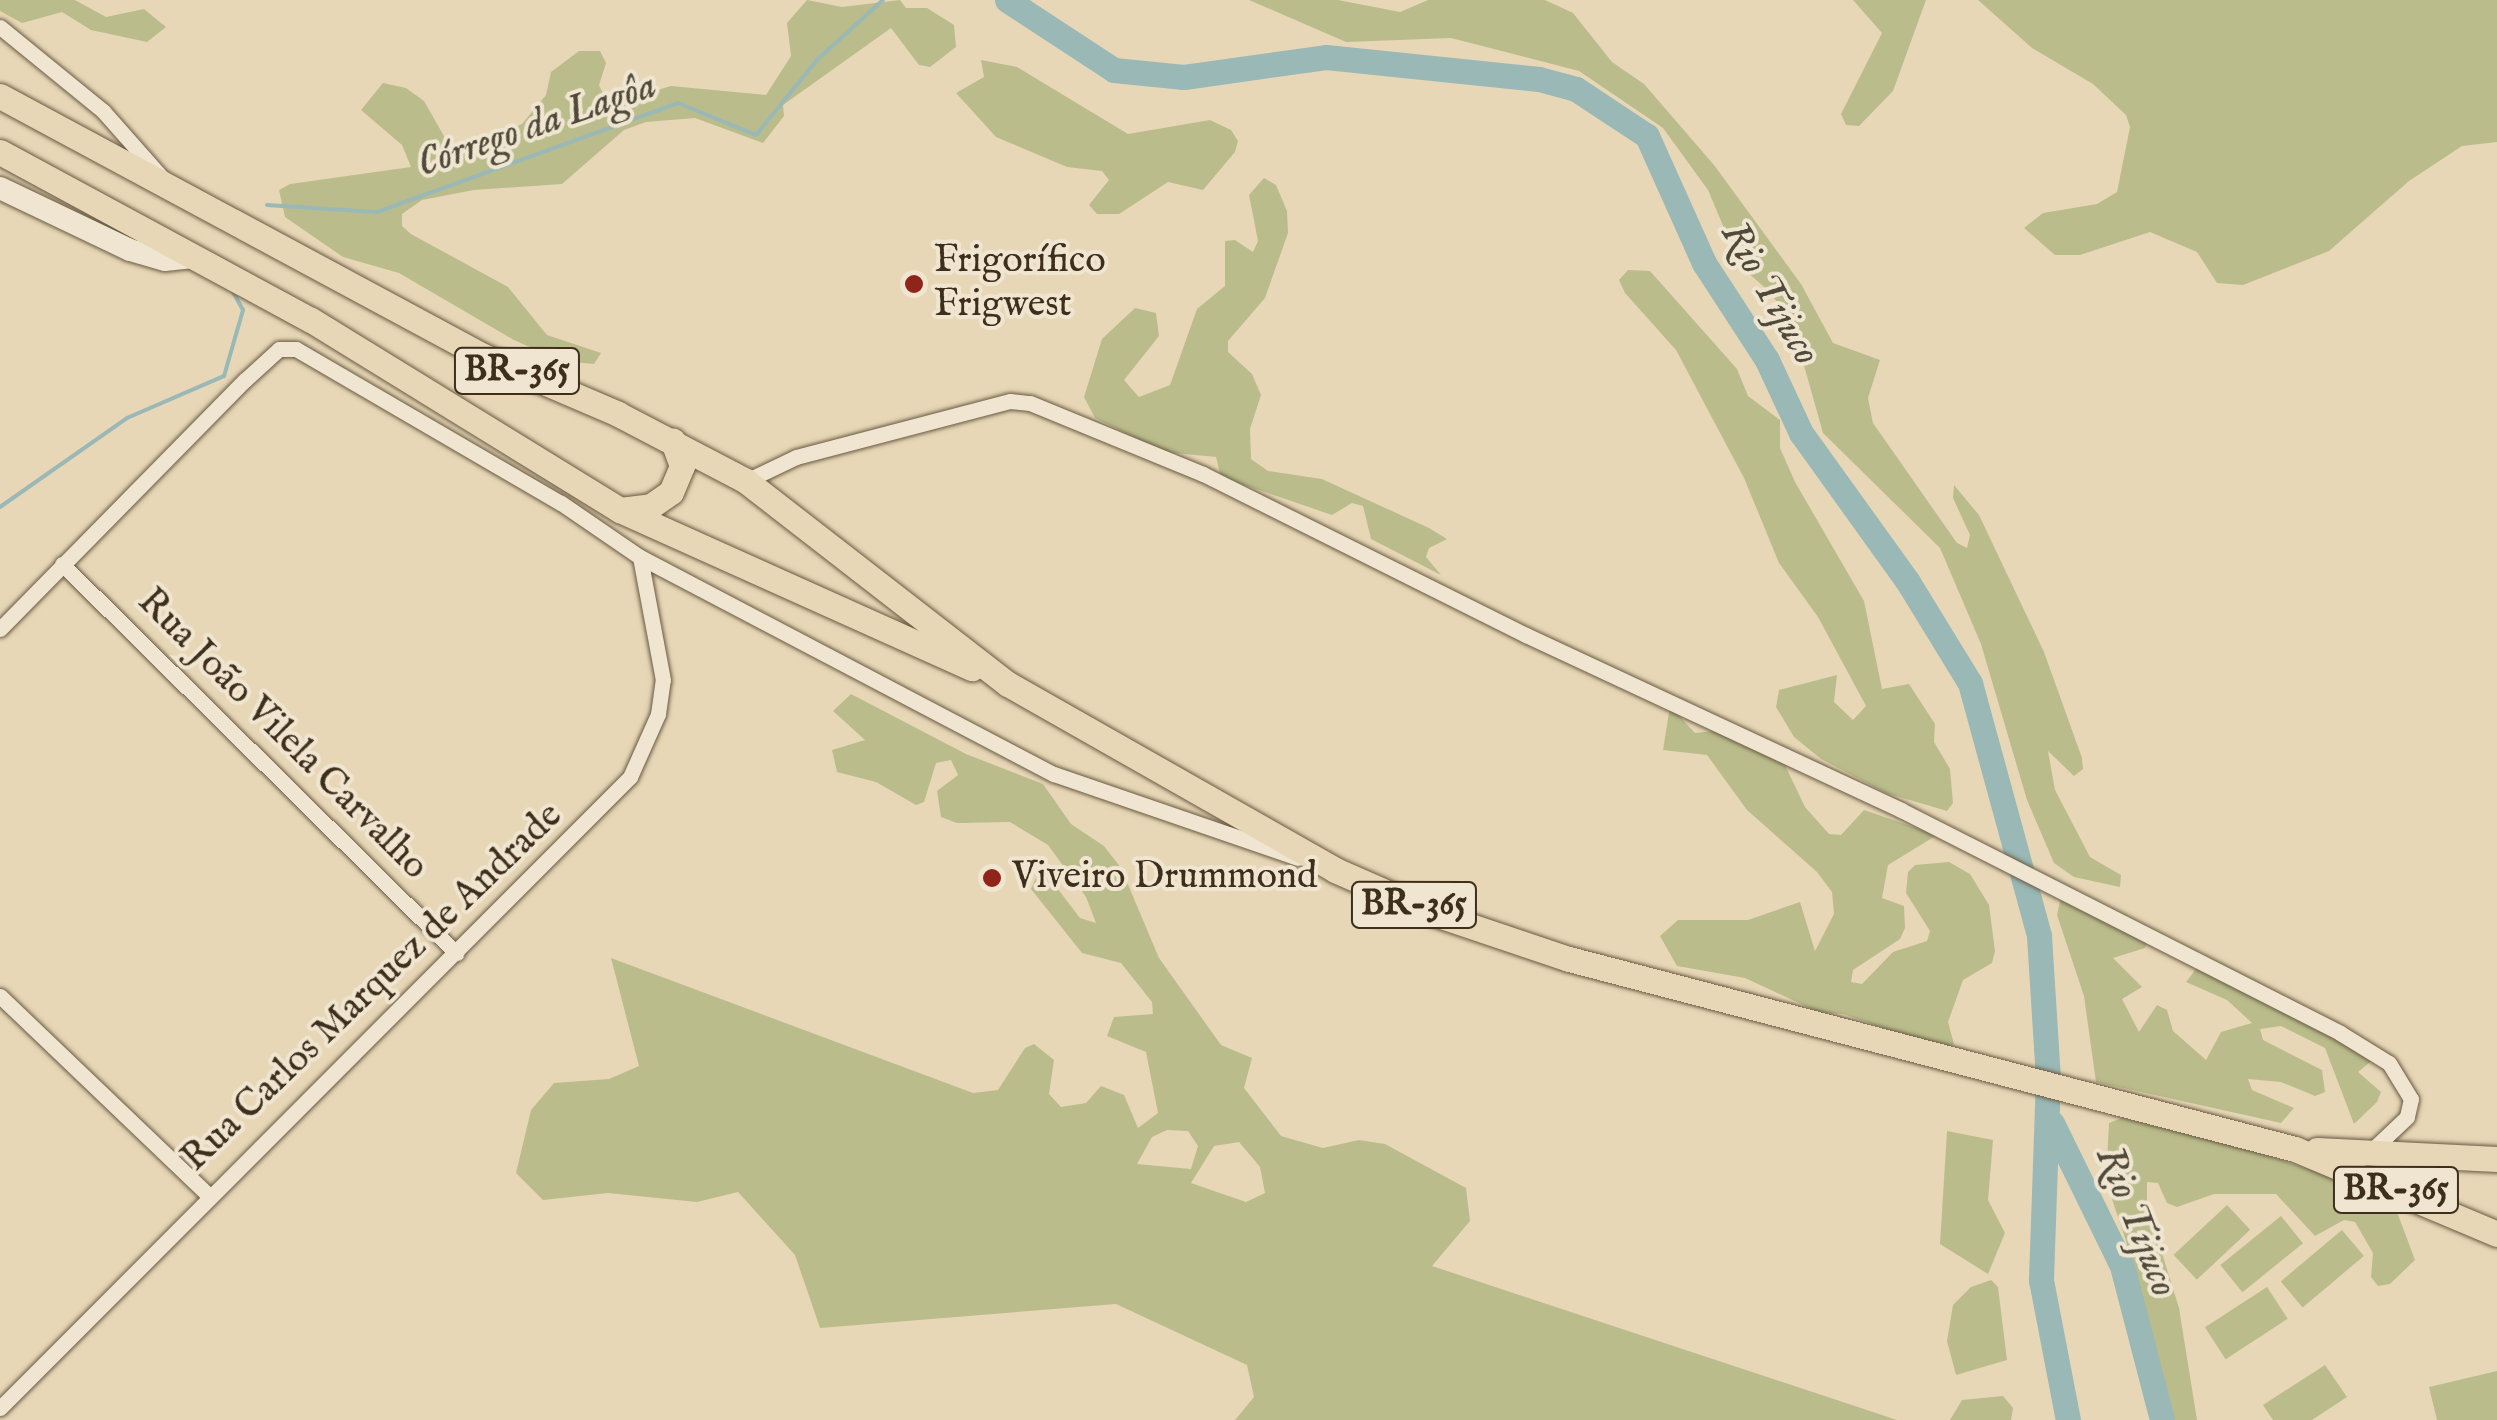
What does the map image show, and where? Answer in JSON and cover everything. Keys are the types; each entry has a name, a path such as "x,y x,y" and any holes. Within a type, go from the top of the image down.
{"main road":[{"name":"BR-365","path":"0,96 483,356 673,442 746,481 1008,684"},
{"name":"BR-365","path":"0,152 432,390 620,510 1008,684 1335,870 1436,914 1569,959 1857,1038 2295,1148 2497,1159"},
{"path":"0,188 130,250 165,260 196,257"},
{"path":"620,510 651,506 671,492 682,466 673,442"},
{"name":"BR-365","path":"2295,1148 2497,1234"}],"street":[{"path":"0,27 114,121 169,187"},
{"path":"0,629 280,348 296,349 562,502 640,557 1054,774 1335,870"},
{"path":"746,481 796,457 982,406 1030,403 1204,474 1526,636 1901,810 2082,900 2389,1063 2405,1081 2410,1108 2370,1152"},
{"name":"Rua Carlos Marquez de Andrade","path":"0,1408 208,1195 630,777 646,746 664,680 640,557"},
{"name":"Rua João Vilela Carvalho","path":"62,564 456,953"},
{"path":"0,996 208,1195"}],"green space":[{"path":"0,0 75,0 106,17 144,9 166,27 147,42 91,30 62,12 22,23 0,11"},
{"path":"807,0 842,7 900,0 906,8 927,8 954,25 956,47 930,67 919,65 891,28 783,105 784,116 763,143 695,118 646,122 624,130 562,184 474,190 422,200 402,214 402,226 411,234 508,287 547,335 601,353 594,364 561,361 514,340 399,273 343,257 285,217 279,190 290,184 411,167 402,145 361,110 383,83 406,88 424,101 448,143 471,147 522,124 546,95 551,72 579,51 600,51 606,63 599,85 608,105 671,86 766,95 791,56 787,23"},
{"path":"1249,0 1338,0 1400,12 1428,0 1545,0 1573,13 1612,62 1644,84 1714,165 1801,284 1833,343 1880,360 1868,398 1873,423 1957,543 1967,548 1970,535 1953,498 1954,485 1979,515 2044,652 2082,758 2083,769 2074,776 2048,751 2055,790 2090,857 2121,875 2120,887 2074,877 2054,863 2027,800 1981,644 1940,548 1823,433 1792,323 1769,291 1740,266 1708,190 1663,128 1579,71 1451,38 1346,42"},
{"path":"1853,0 1926,0 1893,91 1859,126 1846,125 1841,114 1882,33"},
{"path":"1978,0 2497,0 2497,142 2462,146 2409,181 2329,251 2243,285 2217,283 2197,252 2150,232 2080,255 2055,255 2024,228 2043,213 2097,204 2117,192 2130,127 2126,115 2093,84 2032,48"},
{"path":"981,60 1017,67 1128,134 1210,120 1231,130 1238,141 1235,152 1203,190 1168,182 1119,214 1097,214 1089,205 1109,180 1102,171 1067,167 996,137 956,93 984,77"},
{"path":"1264,178 1276,185 1287,211 1288,233 1265,298 1228,341 1228,352 1252,374 1261,395 1250,429 1251,459 1268,471 1322,479 1429,528 1447,539 1429,548 1426,557 1441,575 1371,539 1363,506 1352,503 1332,515 1221,477 1216,457 1164,452 1095,418 1084,397 1102,339 1135,308 1156,313 1159,336 1124,380 1139,397 1170,385 1197,309 1225,286 1225,241 1235,240 1253,252 1258,241 1249,195"},
{"path":"1628,270 1650,271 1737,369 1748,396 1780,420 1780,448 1795,482 1864,601 1882,689 1909,684 1935,724 1934,742 1950,769 1953,803 1947,811 1886,793 1821,759 1794,737 1776,707 1779,690 1837,675 1834,702 1853,720 1866,706 1818,617 1779,563 1744,478 1676,350 1625,293 1619,280"},
{"path":"851,694 966,754 1043,784 1071,824 1104,846 1121,868 1159,958 1221,1045 1252,1058 1244,1088 1281,1136 1323,1148 1359,1140 1385,1144 1466,1188 1470,1221 1432,1266 1897,1420 1235,1420 1254,1397 1247,1365 1116,1304 820,1328 795,1255 738,1192 697,1202 608,1193 543,1200 516,1173 531,1110 554,1083 609,1079 639,1066 611,958 973,1093 998,1090 1025,1048 1034,1044 1054,1060 1049,1094 1061,1107 1086,1103 1101,1086 1124,1095 1138,1128 1158,1113 1146,1052 1107,1036 1114,1017 1153,1014 1152,1002 1121,963 1082,953 1031,889 1041,867 1080,918 1096,923 1086,897 1048,845 1010,822 957,823 941,817 937,791 958,775 951,760 936,763 924,802 916,805 876,782 837,772 832,750 865,740 833,711","holes":["1167,1130 1188,1131 1198,1146 1191,1169 1137,1164 1152,1137","1239,1142 1260,1167 1265,1193 1246,1202 1191,1183 1214,1146"]},
{"path":"1670,706 1695,733 1715,731 1784,763 1805,807 1829,834 1841,835 1864,810 1937,835 1888,865 1882,898 1904,906 1905,928 1900,939 1853,970 1851,982 1862,984 1893,952 1927,941 1930,931 1906,893 1908,872 1915,865 1949,862 1970,874 1989,905 1995,951 1992,963 1963,980 1948,1022 1954,1044 1945,1049 1843,1014 1818,1012 1745,978 1677,966 1660,936 1678,920 1748,920 1800,902 1815,951 1834,914 1832,892 1817,872 1747,810 1707,755 1663,750"},
{"path":"2062,893 2149,938 2145,948 2113,958 2142,987 2122,999 2139,1032 2157,1005 2167,1010 2173,1031 2206,1060 2221,1032 2252,1023 2227,1000 2186,982 2199,965 2375,1058 2358,1072 2381,1092 2377,1102 2354,1124 2325,1048 2281,1026 2260,1029 2263,1040 2322,1070 2325,1092 2315,1096 2281,1082 2248,1079 2252,1090 2294,1108 2281,1123 2096,1082 2084,996 2057,915"},
{"path":"2122,1118 2235,1145 2391,1196 2415,1260 2390,1284 2378,1286 2371,1277 2373,1253 2355,1222 2344,1220 2315,1236 2276,1194 2214,1194 2177,1207 2167,1203 2158,1183 2147,1182 2147,1205 2179,1308 2197,1420 2165,1420 2126,1241 2106,1181 2109,1123"},
{"path":"1947,1131 1993,1140 1988,1200 2005,1233 1988,1274 1940,1244"},
{"path":"2227,1205 2250,1230 2197,1280 2174,1255"},
{"path":"2281,1216 2303,1243 2242,1292 2220,1265"},
{"path":"2342,1230 2364,1256 2303,1307 2281,1281"},
{"path":"1991,1280 1998,1287 2007,1360 1956,1375 1947,1341 1953,1305 1971,1287"},
{"path":"2267,1287 2288,1319 2226,1359 2205,1327"},
{"path":"2325,1365 2347,1397 2312,1420 2273,1420 2263,1405"},
{"path":"2497,1371 2497,1420 2437,1420 2429,1387"},
{"path":"2003,1396 2013,1408 2011,1420 1950,1420 1962,1400"}],"waterway":[{"name":"Córrego da Lagôa","path":"267,205 377,212 678,103 756,135 817,60 883,0"},
{"name":"Rio Tijuco","path":"1007,0 1114,70 1184,77 1326,57 1539,79 1576,89 1647,136 1704,263 1767,360 1801,433 1908,582 1970,683 2039,936 2048,1078 2041,1280 2068,1420"},
{"name":"Córrego da Lagôa","path":"0,507 127,418 224,376 243,310 231,288"},
{"name":"Rio Tijuco","path":"2052,1123 2122,1266 2162,1420"}],"place":[{"name":"Frigorífico Frigwest","path":"914,284"},
{"name":"Viveiro Drummond","path":"992,878"}]}
